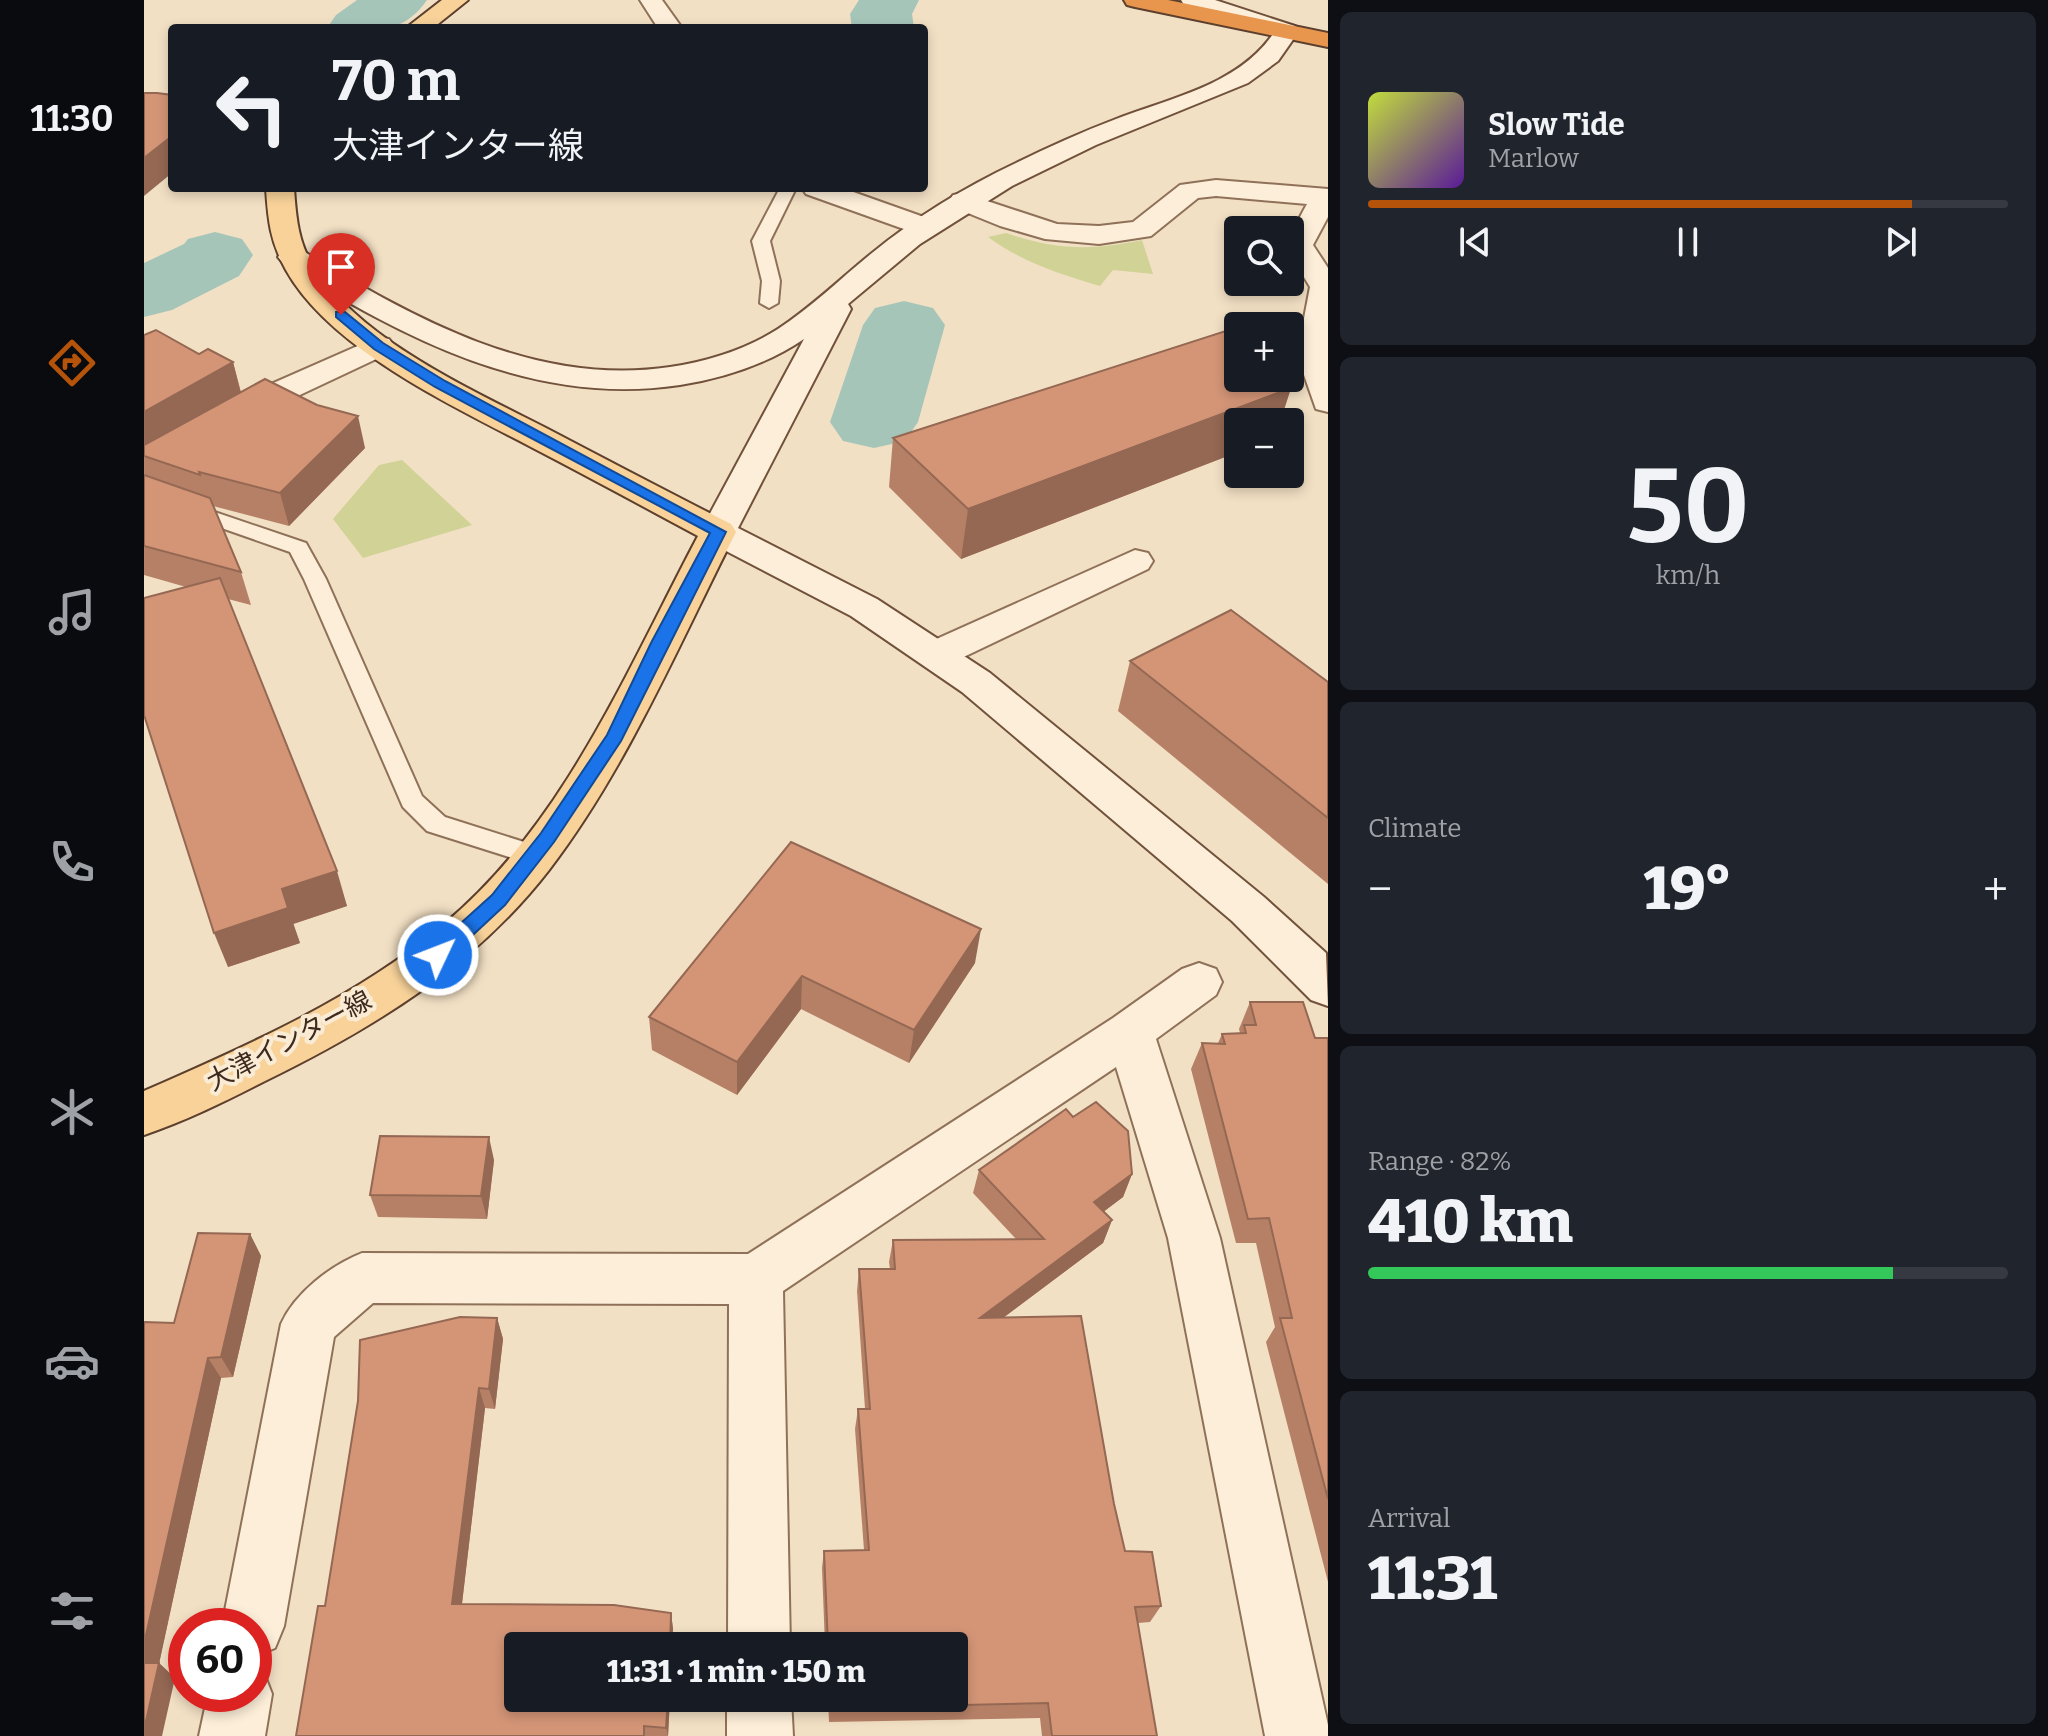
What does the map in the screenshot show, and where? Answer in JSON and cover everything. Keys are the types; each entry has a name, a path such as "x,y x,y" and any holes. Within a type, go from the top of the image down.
{"highway":[{"path":"1135,0 1328,40"}],"main road":[{"path":"424,24 457,0"},
{"path":"279,192 278,202 284,231 293,257 310,283 341,315 378,346 440,384 718,532"},
{"name":"大津インター線","path":"144,1114 251,1066 364,1004 438,955 499,900 534,855 615,737 659,643 718,532"}],"street":[{"path":"651,0 667,24"},
{"path":"293,257 349,292 427,333 494,360 534,372 586,381 671,379 712,369 750,356 791,335 849,291 893,251 963,201 1097,135 1225,84 1268,56 1287,31 1192,0"},
{"path":"963,201 1010,220 1055,233 1099,235 1141,230 1190,191 1216,188 1327,197 1299,245 1325,287 1313,355 1327,398"},
{"path":"827,192 925,227"},
{"path":"849,291 814,347 718,532 843,597 937,654 1014,713 1253,914 1302,957 1328,987"},
{"path":"144,468 258,402 378,346"},
{"path":"937,654 1135,561"},
{"path":"256,1608 309,1324 362,1278 756,1279 1130,1032 1199,982"},
{"path":"1130,1032 1194,1238 1298,1736"},
{"path":"756,1279 759,1632"},
{"path":"232,1736 237,1712"},
{"path":"759,1712 760,1736"}],"lane":[{"path":"769,303 771,281 761,241 786,192"},
{"path":"144,494 298,548 320,589 412,801 436,824 534,855"}],"green space":[{"path":"1006,233 1041,243 1073,247 1142,240 1153,274 1113,270 1100,286 1041,266 1014,254 988,237"},
{"path":"402,460 472,525 363,558 333,519 379,465"}],"building":[{"path":"144,93 168,94 168,139 144,158"},
{"path":"156,330 199,354 208,349 233,362 144,412 144,335"},
{"path":"1224,332 1224,392 1280,392 1238,408 1224,408 1224,413 968,509 893,438"},
{"path":"265,379 317,405 358,416 280,493 199,472 200,475 144,456 144,445"},
{"path":"144,475 210,498 241,572 144,546"},
{"path":"220,578 337,871 282,889 288,908 214,933 144,715 144,598"},
{"path":"1231,610 1328,682 1328,818 1130,661"},
{"path":"791,842 981,929 914,1030 802,976 737,1062 649,1017"},
{"path":"1250,1002 1303,1002 1315,1038 1328,1038 1328,1499 1280,1318 1292,1318 1269,1218 1248,1219 1202,1043 1225,1044 1222,1034 1246,1033 1244,1025 1256,1025"},
{"path":"1096,1102 1128,1131 1132,1174 1094,1202 1112,1220 980,1318 1081,1316 1125,1551 1152,1552 1161,1606 1135,1607 1157,1736 1052,1736 1048,1703 968,1705 968,1632 827,1632 824,1551 869,1550 858,1409 870,1409 859,1269 895,1269 893,1240 1044,1239 979,1170 1066,1109 1073,1117"},
{"path":"380,1136 489,1137 481,1196 370,1195"},
{"path":"198,1233 250,1234 221,1357 208,1358 144,1644 144,1322 174,1323"},
{"path":"460,1317 497,1318 489,1389 479,1388 452,1604 614,1605 671,1613 670,1632 504,1632 504,1712 667,1712 666,1728 644,1726 644,1736 296,1736 318,1606 325,1606 358,1401 360,1340"},
{"path":"144,1663 159,1663 144,1730"}],"waterway":[{"path":"364,24 397,0"},
{"path":"882,24 881,14 889,0"},
{"path":"144,293 212,260 215,255"},
{"path":"874,422 904,325"}],"route":[{"path":"341,315 378,346 440,384 718,532 659,643 615,737 548,838 499,900 438,955"}]}
